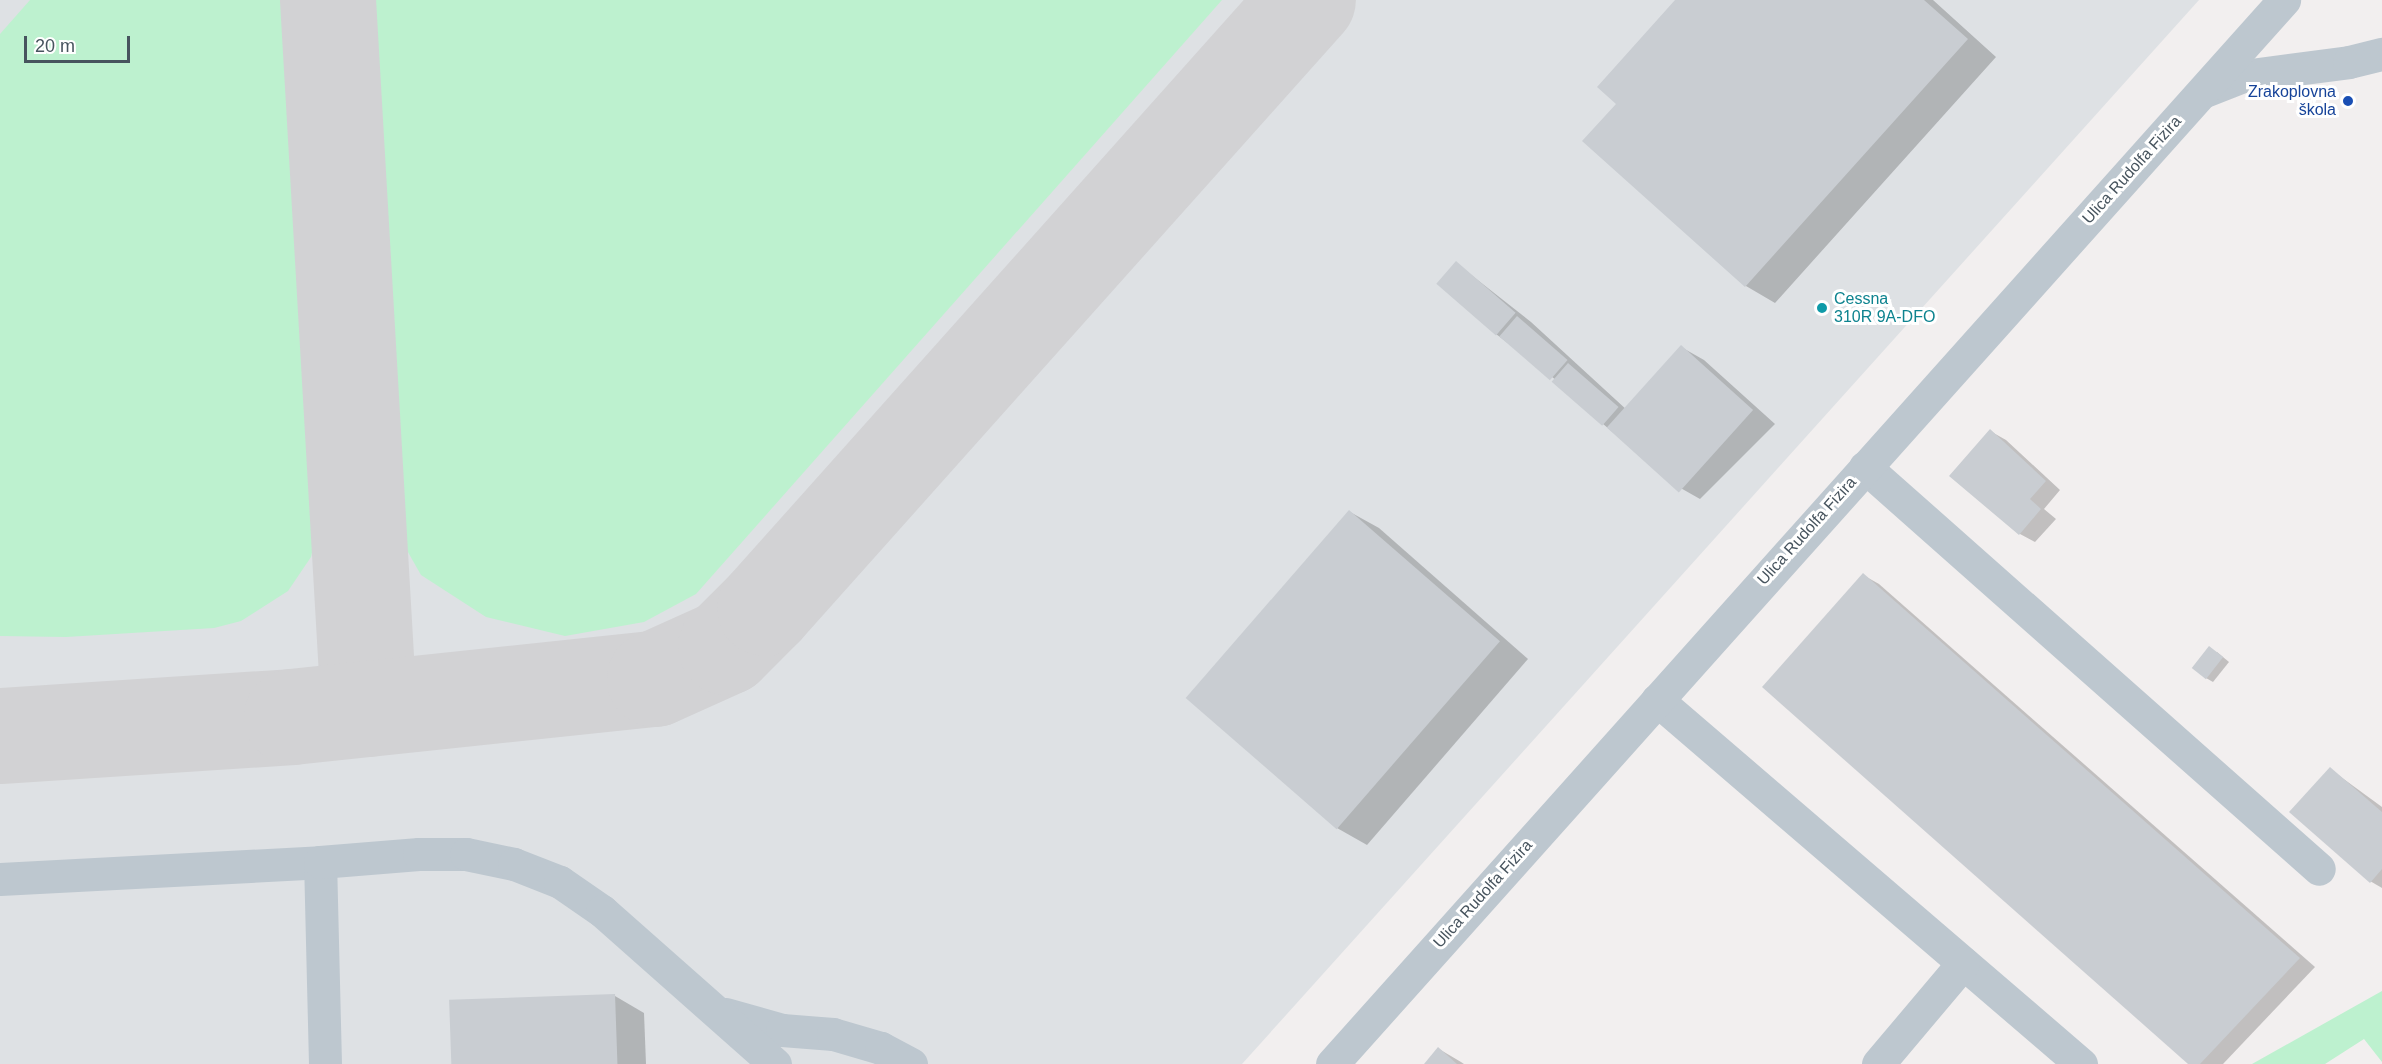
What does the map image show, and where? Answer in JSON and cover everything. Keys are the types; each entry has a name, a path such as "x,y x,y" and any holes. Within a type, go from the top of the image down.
{"street":[{"name":"Ulica Rudolfa Fizira","path":"1332,1064 2284,0"},
{"path":"2201,93 2243,76 2349,62 2382,54"},
{"path":"1865,467 2319,869"},
{"path":"1657,700 2080,1064"},
{"path":"0,879 454,854 514,864 560,882 602,911 775,1064"},
{"path":"320,862 325,1064"},
{"path":"1878,1064 1963,963"},
{"path":"712,1008 782,1030 833,1034 881,1048 911,1064"}],"shaded area":[{"path":"0,0 2199,0 1242,1064 0,1064"}],"green space":[{"path":"30,0 290,0 321,481 319,521 311,557 288,591 241,621 214,628 66,637 0,636 0,34"},
{"path":"357,0 1222,0 696,594 644,622 565,636 486,617 421,575 384,510"},
{"path":"2382,991 2382,1062 2364,1039 2325,1064 2252,1064"}],"building":[{"path":"1675,0 1924,0 1968,39 1745,287 1582,141 1616,104 1597,87"},
{"path":"1456,261 1516,313 1496,335 1436,284"},
{"path":"1517,316 1568,360 1550,380 1499,336"},
{"path":"1681,345 1753,410 1679,492 1607,427"},
{"path":"1568,363 1619,407 1602,426 1552,382"},
{"path":"1990,429 2046,481 2030,499 2041,509 2019,535 1949,476"},
{"path":"1349,510 1500,641 1337,829 1186,698"},
{"path":"1863,573 2300,958 2200,1064 2188,1064 1762,687"},
{"path":"2209,646 2223,657 2206,679 2192,668"},
{"path":"2330,767 2382,812 2382,869 2370,883 2289,812"},
{"path":"615,994 617,1064 451,1064 449,1000"},
{"path":"1438,1047 1457,1064 1424,1064"}],"taxiway":[{"path":"328,0 369,709"},
{"path":"0,736 292,717 655,679 726,647 765,608 1308,0"}],"place":[{"name":"Zrakoplovna škola","path":"2348,101"},
{"name":"Cessna 310R 9A-DFO","path":"1822,308"}]}
